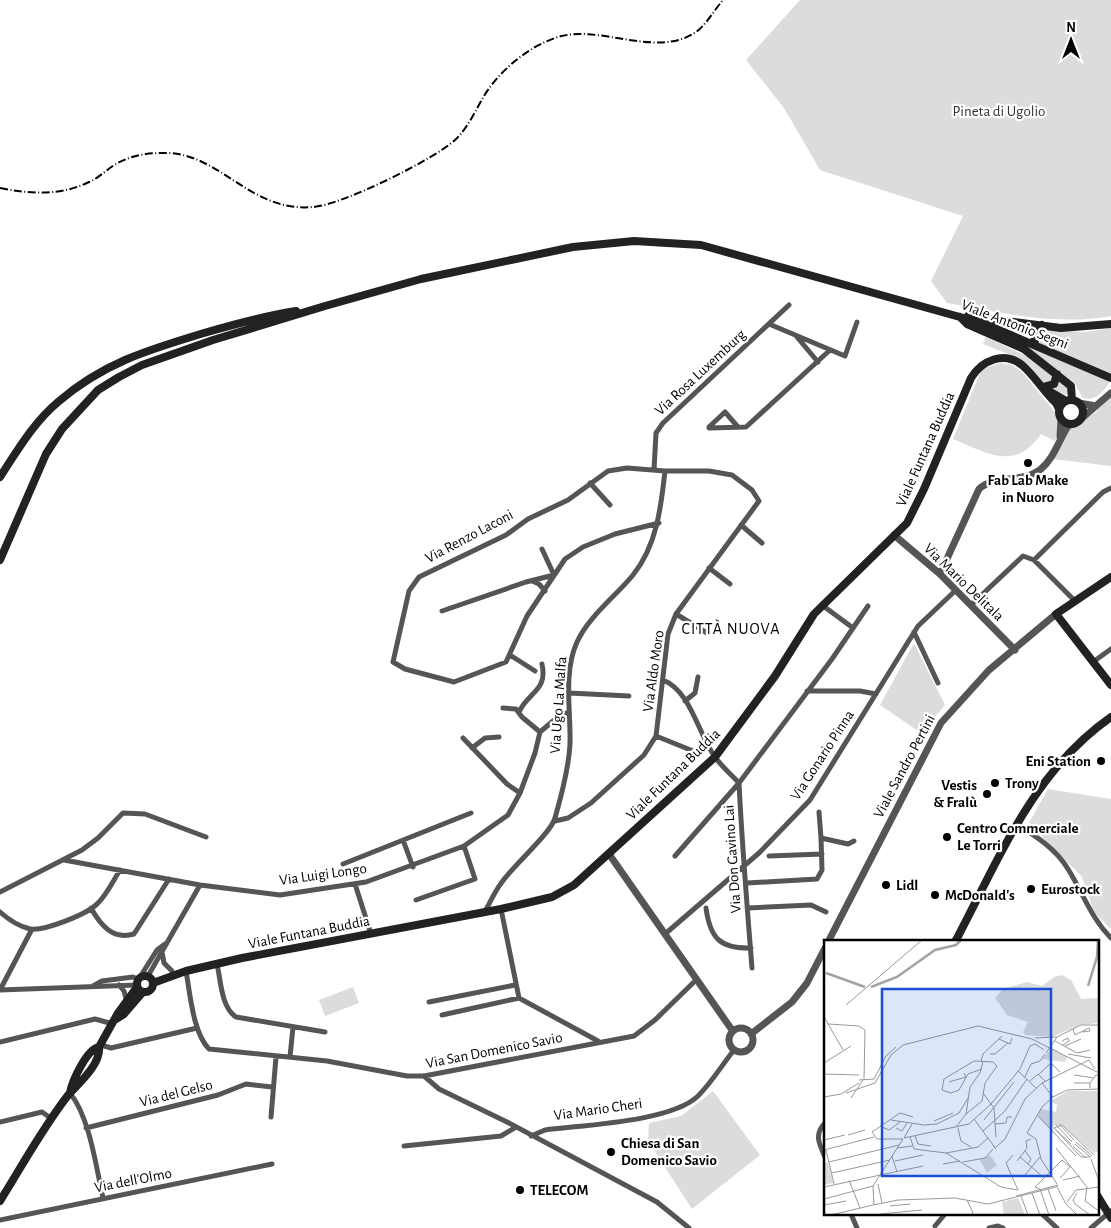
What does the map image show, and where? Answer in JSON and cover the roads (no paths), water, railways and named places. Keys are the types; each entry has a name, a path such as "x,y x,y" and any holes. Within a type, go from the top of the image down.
{"main road":[{"name":"Viale Antonio Segni","path":"325,306 421,279 573,247 634,241 701,245 848,288 958,316 1036,344 1111,378"},
{"path":"0,477 27,436 56,403 97,374 126,358 265,316 325,306"},
{"path":"0,560 46,454 62,429 98,390 142,365 213,340 325,306"},
{"path":"958,316 978,316 1061,328 1111,324"},
{"path":"958,316 967,324 1024,349 1072,388 1072,401 1084,412 1082,418 1074,424 1067,424 1061,419 1059,410 1072,401"},
{"path":"1036,344 1034,333 1042,325"},
{"name":"Viale Funtana Buddia","path":"143,982 217,964 501,909 560,894 574,886 715,757 775,676 822,605 907,523 975,371 988,361 999,358 1020,364 1043,387 1072,401"},
{"path":"1043,387 1054,384 1056,374"},
{"name":"Viale Funtana Buddia","path":"1031,375 1059,410"},
{"name":"Viale Sandro Pertini","path":"1056,614 1074,600 1111,577"},
{"path":"1056,614 1111,685"},
{"path":"956,940 1016,824 1052,772 1074,748 1111,717"},
{"name":"Viale Funtana Buddia","path":"143,982 172,971 186,971"},
{"path":"0,1201 70,1093 81,1066 92,1050 100,1046 118,1013 143,982"},
{"path":"114,1022 124,1014 143,982"},
{"path":"1098,1196 1110,1214"}],"street":[{"name":"Via Rosa Luxemburg","path":"654,470 656,433 663,423 789,305"},
{"path":"768,324 845,356 858,322"},
{"path":"796,336 818,362"},
{"path":"738,428 725,412 709,428 738,428 746,427 830,350"},
{"path":"1082,418 1111,393"},
{"name":"Viale Funtana Buddia","path":"1072,401 1096,406"},
{"path":"1059,442 1061,419"},
{"path":"940,574 979,489 991,481 1015,480 1039,470 1054,453 1068,426 1074,424"},
{"path":"610,505 590,483 608,471 627,468 665,471"},
{"name":"Via Aldo Moro","path":"555,821 568,818 591,803 644,755 656,736 668,634 676,614 759,501 752,490 732,475 709,471 665,471"},
{"name":"Via Ugo La Malfa","path":"485,912 501,882 527,852 546,834 555,821 570,745 569,693 572,664 577,642 634,573 659,523 665,471"},
{"name":"Via Renzo Laconi","path":"590,483 568,500 528,519 506,535 419,577 409,591 393,662 405,669 454,682 499,667 506,662 527,616 565,559 583,547 614,534 659,523"},
{"path":"1034,560 1103,492 1111,488"},
{"path":"741,524 762,543"},
{"name":"Via Mario Delitala","path":"894,535 940,574 1014,650"},
{"path":"442,612 531,581 554,575 542,549"},
{"path":"971,606 1019,558 1027,556 1034,560 1074,600"},
{"path":"709,568 730,584"},
{"path":"531,581 539,584 545,590"},
{"name":"Via Gonario Pinna","path":"665,934 745,866 810,800 914,632 956,590"},
{"path":"822,605 853,628"},
{"path":"675,856 739,783 868,606"},
{"path":"676,614 707,633"},
{"name":"Viale Sandro Pertini","path":"829,940 941,723 988,670 1056,614"},
{"path":"914,632 938,684"},
{"path":"1093,662 1111,649"},
{"path":"510,655 534,671"},
{"path":"519,712 542,682 545,675 542,664"},
{"path":"685,701 695,693 698,677"},
{"name":"Via Don Gavino Lai","path":"663,680 670,683 685,701 715,757 739,783 752,968"},
{"path":"807,691 860,691 876,694"},
{"path":"569,693 628,696"},
{"path":"503,708 516,708 522,718 540,732 558,716 569,712"},
{"name":"Via Luigi Longo","path":"64,860 200,885 280,895 355,884 413,867 464,846 508,815 520,793 536,753 540,732"},
{"path":"656,736 698,753"},
{"path":"472,748 478,741 485,738 499,737"},
{"path":"463,738 507,784 520,793"},
{"path":"747,883 813,880 820,876 822,854 819,812"},
{"path":"0,892 64,860 98,838 123,813 145,814 206,837"},
{"path":"343,864 471,813"},
{"path":"1016,824 1052,848 1068,868 1088,908 1111,938"},
{"path":"821,838 848,844 854,841"},
{"path":"403,840 413,867"},
{"path":"416,900 475,878 464,846"},
{"path":"609,854 732,1030"},
{"path":"769,856 822,854"},
{"path":"0,912 11,922 32,929 50,926 98,904 120,870"},
{"path":"91,908 98,922 110,932 124,936 134,934 169,879"},
{"path":"355,884 371,934"},
{"path":"143,982 200,885"},
{"path":"748,908 811,905 826,912"},
{"path":"706,908 710,929 720,941 737,948 751,948"},
{"path":"501,909 519,998"},
{"path":"0,990 32,929"},
{"path":"143,982 157,950 165,943"},
{"path":"752,1034 792,1002 807,983 824,950"},
{"path":"162,952 164,963 172,971"},
{"path":"217,964 226,1004 230,1013 244,1019 325,1032"},
{"name":"Via San Domenico Savio","path":"186,971 197,1028 202,1042 209,1048 276,1057 290,1057 407,1076 424,1076 598,1041 634,1036 655,1020 696,980"},
{"path":"93,986 102,982 133,977 143,982"},
{"path":"0,990 119,985 143,982"},
{"path":"119,985 124,991 127,1002"},
{"path":"429,1002 515,985"},
{"path":"442,1015 519,998 598,1041"},
{"path":"0,1042 95,1019 114,1022"},
{"path":"290,1057 293,1027"},
{"path":"741,1027 752,1034 753,1040 749,1049 740,1052 734,1050 728,1040 732,1030 741,1027"},
{"path":"100,1046 111,1048 197,1028"},
{"name":"Via Mario Cheri","path":"531,1136 544,1130 643,1118 676,1108 697,1097 734,1050"},
{"path":"271,1116 276,1057"},
{"path":"424,1076 439,1089 516,1127 657,1202 689,1228"},
{"name":"Via del Gelso","path":"86,1128 218,1096 246,1084 272,1087"},
{"path":"70,1093 76,1101 86,1128 103,1198"},
{"path":"0,1122 42,1112 52,1119"},
{"path":"824,1124 820,1128 818,1140 824,1155"},
{"path":"404,1146 501,1136 516,1127"},
{"name":"Via dell'Olmo","path":"0,1220 272,1164"},
{"path":"1091,1228 1110,1214"},
{"path":"852,1216 857,1228"},
{"path":"935,1226 943,1216"},
{"path":"1044,1216 1056,1228"},
{"path":"989,1228 998,1226 1003,1228"}],"railway":[{"path":"0,188 23,192 67,190 93,180 128,158 164,153 184,155 202,162 271,201 291,206 313,207 327,204 387,180 444,149 464,130 484,96 498,77 516,60 536,46 558,37 574,34 646,42 664,42 681,39 700,29 723,0"}],"place":[{"name":"Fab Lab Make in Nuoro","path":"1028,463"},
{"name":"Eni Station","path":"1101,761"},
{"name":"Trony","path":"995,783"},
{"name":"Vestis & Fralù","path":"987,794"},
{"name":"Centro Commerciale Le Torri","path":"947,837"},
{"name":"Lidl","path":"886,885"},
{"name":"Eurostock","path":"1031,889"},
{"name":"McDonald's","path":"935,895"},
{"name":"Chiesa di San Domenico Savio","path":"611,1152"},
{"name":"TELECOM","path":"520,1190"}],"district":[{"name":"CITTÀ NUOVA","path":"731,628"}],"park label":[{"name":"Pineta di Ugolio","path":"999,111"}]}
